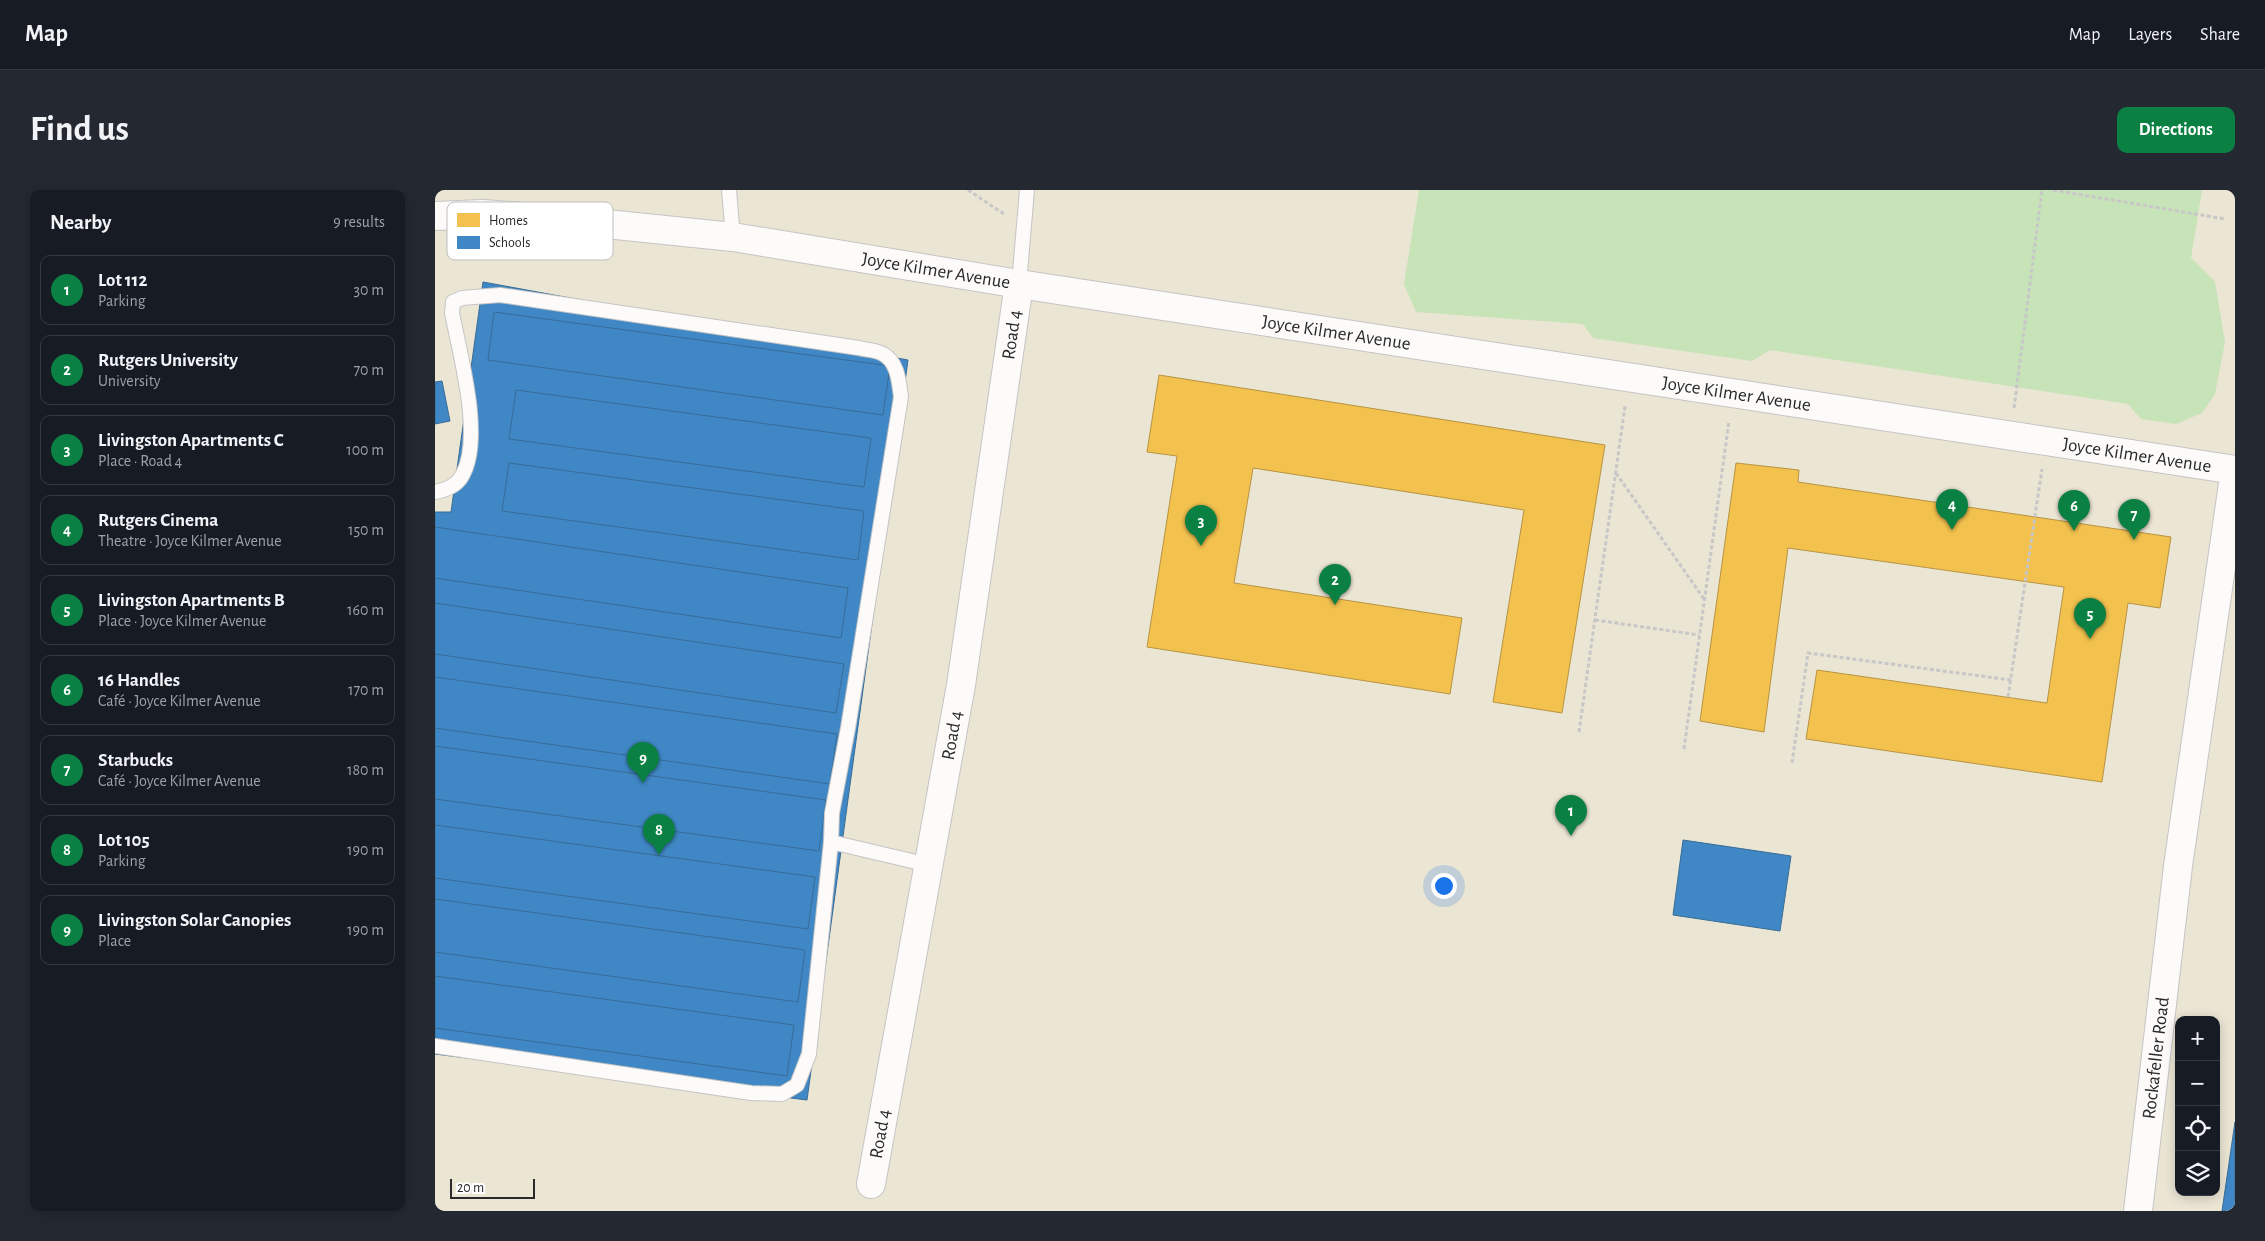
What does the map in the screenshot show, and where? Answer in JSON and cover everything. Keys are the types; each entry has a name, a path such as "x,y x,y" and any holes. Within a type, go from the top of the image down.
{"street":[{"name":"Joyce Kilmer Avenue","path":"613,225 733,237 1019,284 2235,470 2174,905"},
{"name":"Road 4","path":"871,1184 961,685 1019,284"},
{"name":"Rockafeller Road","path":"2139,1211 2174,905"}],"lane":[{"path":"729,190 733,237"},
{"path":"1019,284 1027,190"},
{"path":"435,492 448,489 463,475 472,446 470,414 452,313 453,302 462,298 501,295 859,348 883,354 891,361 899,377 901,397 849,728 833,813 809,1054 797,1085 783,1094 751,1093 435,1046"},
{"path":"831,842 929,865"}],"path":[{"path":"968,190 1023,227"},
{"path":"2011,436 2043,190"},
{"path":"2053,190 2225,219"},
{"path":"1579,732 1629,378"},
{"path":"1684,748 1733,394"},
{"path":"2008,697 2046,441"},
{"path":"1616,473 1704,600"},
{"path":"1595,620 1699,635"},
{"path":"1792,763 1808,653 2011,680"}],"shaded area":[{"path":"435,190 2235,190 2235,1211 435,1211"}],"green space":[{"path":"1419,190 2202,190 2191,258 2215,282 2225,342 2215,394 2202,413 2176,424 2141,419 2128,404 1770,350 1752,361 1593,338 1583,324 1416,312 1404,284"}],"building: Homes":[{"path":"1159,375 1605,445 1562,713 1493,702 1524,510 1253,468 1234,583 1462,618 1450,694 1147,647 1177,456 1147,452"},
{"path":"1736,463 1799,470 1798,482 2171,537 2160,608 2128,603 2102,782 1806,739 1817,670 2047,703 2064,587 1788,548 1764,732 1700,721"}],"building: Schools":[{"path":"483,282 908,360 807,1100 435,1054 435,512 451,512"},
{"path":"494,312 890,366 883,415 488,360"},
{"path":"442,381 450,421 435,424 435,382"},
{"path":"516,390 871,438 864,487 509,439"},
{"path":"509,463 864,511 858,560 502,511"},
{"path":"435,527 848,588 841,638 435,578"},
{"path":"435,603 844,664 836,713 435,654"},
{"path":"435,677 837,734 830,784 435,728"},
{"path":"435,746 826,800 819,851 435,799"},
{"path":"435,825 815,877 808,929 435,878"},
{"path":"1683,840 1791,856 1780,931 1673,915"},
{"path":"435,899 805,950 798,1002 435,952"},
{"path":"435,976 794,1025 787,1076 435,1028"},
{"path":"2235,1122 2235,1211 2222,1211"}],"place":[{"name":"Rutgers Cinema","path":"1952,530"},
{"name":"16 Handles","path":"2074,531"},
{"name":"Starbucks","path":"2134,540"},
{"name":"Livingston Apartments C","path":"1201,546"},
{"name":"Rutgers University","path":"1335,605"},
{"name":"Livingston Apartments B","path":"2090,639"},
{"name":"Livingston Solar Canopies","path":"643,783"},
{"name":"Lot 112","path":"1571,836"},
{"name":"Lot 105","path":"659,855"}]}
